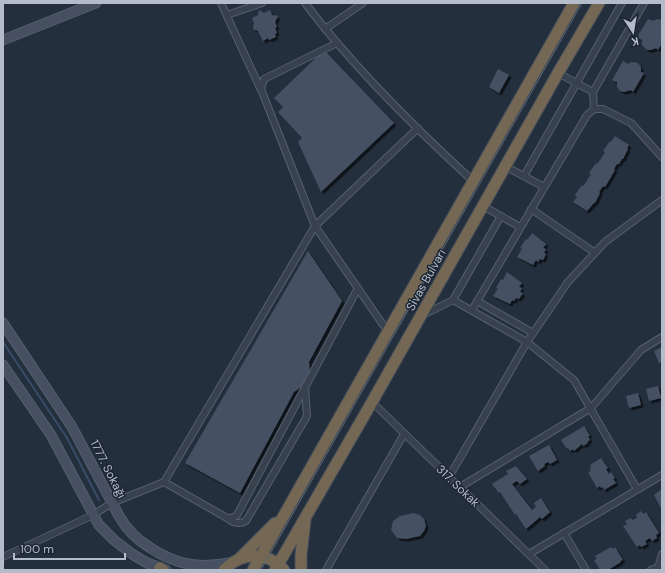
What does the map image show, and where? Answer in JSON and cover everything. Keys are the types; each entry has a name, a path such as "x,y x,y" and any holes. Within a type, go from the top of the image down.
{"highway":[{"name":"Sivas Bulvarı","path":"253,570 574,3"},
{"name":"Sivas Bulvarı","path":"279,568 306,516 599,3"},
{"path":"224,570 237,560 286,513"},
{"path":"301,570 301,555 306,516"},
{"path":"237,560 247,556 261,556 273,561 279,568"}],"street":[{"path":"3,40 96,3"},
{"path":"221,3 261,89 315,226 388,332"},
{"path":"227,16 262,3"},
{"path":"305,3 337,43 389,100 473,181"},
{"path":"325,29 363,3"},
{"path":"524,176 622,3"},
{"path":"594,109 593,92 644,3"},
{"path":"261,89 264,79 337,43"},
{"path":"558,73 593,92"},
{"path":"472,310 587,115 594,109 603,108 631,123 662,157"},
{"path":"3,557 93,515 112,503 164,482 315,226 418,128"},
{"path":"505,166 544,187"},
{"path":"449,477 527,342 568,282 594,252 605,242 662,200"},
{"path":"483,206 520,227"},
{"path":"531,209 594,252"},
{"path":"421,316 453,300 501,216"},
{"path":"227,518 232,518 237,515 358,288"},
{"path":"453,300 527,342 574,380 637,489"},
{"path":"477,301 533,333"},
{"name":"1777. Sokağı","path":"3,322 72,426 123,524 131,534 162,556 176,562 195,565 215,565 237,560"},
{"path":"460,487 591,408 641,350 662,337"},
{"path":"3,365 52,435 99,525 123,548 139,559 164,569"},
{"path":"164,482 232,522 238,523 246,521 307,416 305,387"},
{"name":"317. Sokak","path":"372,402 545,570"},
{"path":"326,570 404,434"},
{"path":"529,554 662,475"},
{"path":"564,533 586,570"},
{"path":"651,570 660,567 662,554"}],"building":[{"path":"259,10 264,13 270,10 272,15 278,16 275,22 277,27 275,28 277,33 275,34 276,37 269,40 268,38 263,41 258,31 253,29 254,23 252,18 258,15"},
{"path":"648,19 653,21 657,19 662,20 662,43 658,50 656,48 647,50 642,45 642,40 637,37"},
{"path":"324,50 394,123 321,192 298,142 302,138 278,112 283,107 274,98"},
{"path":"623,61 628,64 632,62 638,63 641,67 641,72 644,73 633,92 631,90 624,92 620,91 617,87 617,82 612,80"},
{"path":"498,69 509,75 499,93 489,87"},
{"path":"615,136 629,145 627,148 628,149 623,159 619,164 617,164 605,187 603,186 599,192 600,193 595,203 587,211 573,202 577,197 575,195 586,182 591,174 589,173 600,160 605,152 603,151"},
{"path":"532,233 546,244 543,248 546,249 544,253 546,254 543,260 540,259 538,262 536,260 533,265 517,257 522,249 520,248"},
{"path":"308,251 342,301 309,362 310,373 304,385 294,392 240,493 185,463"},
{"path":"507,272 522,283 519,287 522,288 520,292 523,293 519,299 516,298 514,301 512,300 510,304 493,296 498,289 496,288 501,279 503,280"},
{"path":"662,347 662,362 659,363 654,351"},
{"path":"658,386 661,398 649,401 646,389"},
{"path":"638,393 641,405 629,408 626,396"},
{"path":"584,426 590,436 588,436 590,440 587,442 588,443 583,446 582,444 574,451 573,449 570,451 561,440"},
{"path":"549,445 557,460 550,464 548,462 544,464 545,466 538,471 529,456"},
{"path":"601,458 608,468 606,469 609,474 611,472 615,478 613,479 616,483 604,490 603,487 601,488 600,486 597,488 588,472 591,471 590,465"},
{"path":"516,466 527,479 520,484 517,481 512,484 532,510 536,507 534,503 541,498 550,512 542,519 540,517 526,529 500,492 499,493 492,484 508,474 506,471"},
{"path":"662,489 662,510 654,495"},
{"path":"641,511 643,514 646,512 659,533 656,535 657,538 652,541 650,538 645,541 647,544 637,547 623,526 627,524 625,521 631,518 632,520 637,518 636,515"},
{"path":"414,513 420,515 424,519 426,526 424,531 420,536 406,539 397,538 391,530 393,521 400,516"},
{"path":"611,547 613,549 615,547 623,560 608,570 600,570 594,560 597,559 595,556"}],"waterway":[{"path":"3,342 67,438 99,500"}],"tram line":[{"path":"261,570 582,3"}]}
